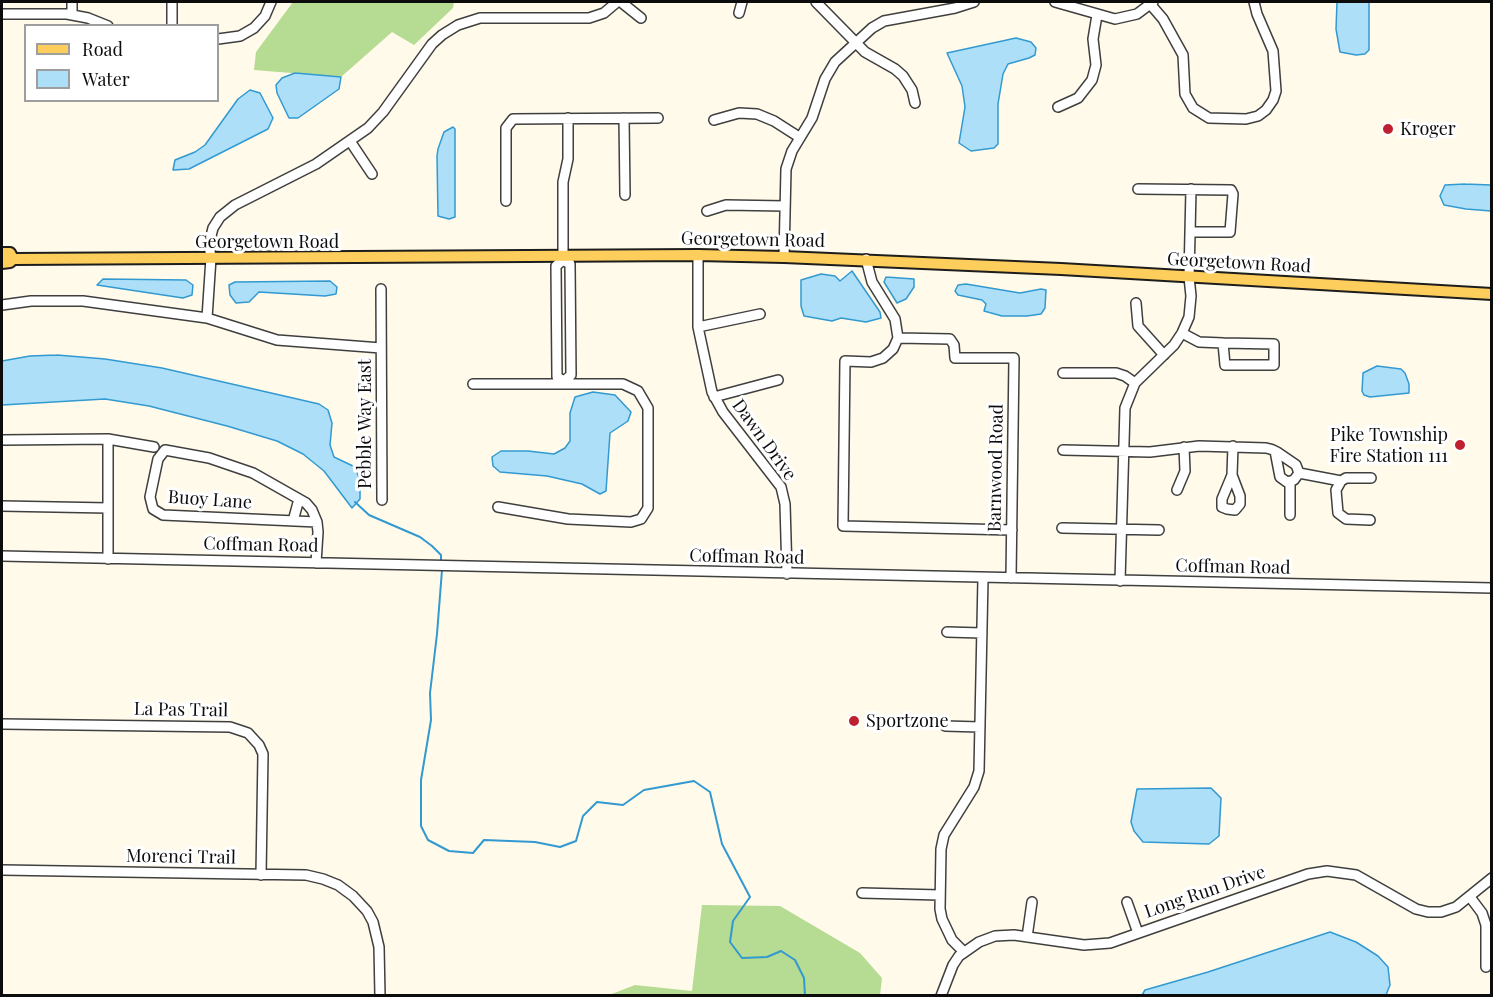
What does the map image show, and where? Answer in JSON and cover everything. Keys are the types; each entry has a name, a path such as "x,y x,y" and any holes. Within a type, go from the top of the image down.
{"main road":[{"name":"Georgetown Road","path":"2,253 10,253 13,259"},
{"name":"Georgetown Road","path":"2,263 13,259 563,258 698,255 866,259 1491,294"}],"street":[{"path":"72,2 72,15"},
{"path":"172,2 172,24"},
{"path":"219,39 243,35 254,28 267,13 271,2"},
{"path":"207,318 211,258 210,234 218,219 235,204 316,164 368,128 381,115 432,44 455,26 486,17 589,18 604,13 619,2 641,18"},
{"path":"739,13 742,2"},
{"path":"816,2 871,57 892,67 903,76 912,90 915,102"},
{"path":"784,257 786,170 792,151 812,118 825,79 835,62 872,28 887,19 974,2"},
{"path":"1055,2 1111,19 1128,18 1152,3 1182,55 1188,103 1203,116 1230,119 1258,116 1268,108 1276,91 1274,51 1254,2"},
{"path":"2,14 72,15 101,24"},
{"path":"1058,107 1078,98 1092,80 1096,65 1093,39 1097,15"},
{"path":"714,120 733,114 757,114 769,118 799,137"},
{"path":"506,201 506,128 517,118 658,118"},
{"path":"564,383 557,377 556,267 563,258 563,182 568,159 568,118"},
{"path":"624,118 625,195"},
{"path":"350,141 372,174"},
{"path":"1138,189 1229,190 1233,194 1230,232 1190,232"},
{"path":"1120,581 1125,408 1134,383 1164,355 1182,333 1189,317 1191,189"},
{"path":"707,211 726,205 785,207"},
{"name":"Dawn Drive","path":"698,255 698,327 714,397 723,412 782,487 785,504 787,574"},
{"path":"563,258 570,264 572,375 564,383"},
{"path":"866,259 872,282 895,319 898,338 890,352 877,360 845,361 843,526 1012,530"},
{"name":"Pebble Way East","path":"381,290 382,500"},
{"path":"2,305 31,301 70,300 207,318 277,340 381,348"},
{"path":"1136,303 1138,326 1164,355"},
{"path":"698,327 760,314"},
{"path":"1182,333 1199,342 1274,344 1274,365 1225,365 1223,343"},
{"name":"Barnwood Road","path":"898,338 950,339 954,345 955,358 1014,358 1011,578"},
{"path":"1063,373 1116,373 1134,383"},
{"path":"714,397 778,380"},
{"path":"473,384 623,384 636,389 643,396 649,412 648,505 645,515 633,522 568,519 498,507"},
{"path":"2,440 108,439 154,447"},
{"path":"108,439 108,559"},
{"path":"1232,475 1233,446"},
{"path":"1178,490 1185,471 1184,447"},
{"path":"1063,450 1154,452 1184,447 1266,448 1275,451 1296,465 1299,473 1296,479 1290,482 1280,477 1275,451"},
{"name":"Buoy Lane","path":"299,499 253,473 209,458 165,450 158,459 150,497 153,509 163,515 317,522"},
{"path":"1299,473 1341,481"},
{"path":"1370,520 1346,519 1338,513 1336,490 1341,481 1346,478 1371,478"},
{"path":"1290,482 1290,515"},
{"path":"293,521 299,499 312,510 317,522 316,563"},
{"path":"2,506 108,508"},
{"path":"1062,528 1159,530"},
{"name":"Coffman Road","path":"2,556 1491,588"},
{"path":"964,952 952,940 944,926 940,909 941,849 944,835 977,780 979,771 983,578"},
{"path":"947,632 982,633"},
{"name":"La Pas Trail","path":"2,724 230,727 248,733 260,745 263,754 261,875"},
{"path":"945,726 980,727"},
{"name":"Morenci Trail","path":"2,870 318,877 338,885 355,897 369,915 380,953 380,996"},
{"name":"Long Run Drive","path":"941,996 953,965 964,952 979,942 995,936 1027,937 1077,945 1110,943 1308,874 1324,871 1340,871 1356,875 1413,907 1428,912 1450,910 1491,879"},
{"path":"862,892 940,895"},
{"path":"1470,897 1482,913 1486,925 1486,967"},
{"path":"1027,937 1032,902"},
{"path":"1127,902 1138,933"}],"green space":[{"path":"293,2 454,2 453,8 414,45 392,32 341,77 254,70 256,52"},
{"path":"702,905 780,906 860,953 882,978 880,995 609,995 635,985 692,991"}],"water":[{"path":"1337,2 1369,2 1369,50 1365,54 1340,52 1336,29"},
{"path":"1016,38 1031,42 1036,48 1035,55 1008,64 1003,74 998,104 998,144 994,148 971,151 959,143 965,107 962,86 947,53"},
{"path":"295,73 341,77 339,89 298,118 289,118 277,93 276,85 282,78"},
{"path":"250,90 260,93 273,118 268,129 189,169 173,170 175,160 205,145 238,99"},
{"path":"453,127 455,129 455,217 449,219 438,216 437,156 444,132"},
{"path":"1445,185 1491,185 1491,211 1444,205 1440,196"},
{"path":"852,271 880,312 881,318 866,322 841,318 832,321 804,316 801,306 801,280 821,274 835,276 840,281"},
{"path":"886,277 914,279 914,287 906,299 897,303 884,282"},
{"path":"103,279 186,280 193,285 192,295 183,298 97,285"},
{"path":"330,281 337,287 336,294 325,296 259,292 249,302 236,303 230,295 229,285 235,282"},
{"path":"966,284 1020,293 1046,290 1045,308 1041,314 1027,316 1002,316 984,311 986,304 982,300 958,295 955,291 958,285"},
{"path":"57,355 105,359 162,368 319,404 328,410 332,423 330,445 334,457 355,467 360,480 360,499 352,508 324,471 303,454 277,441 227,426 149,406 105,399 2,405 2,361 30,356"},
{"path":"1377,366 1401,369 1409,384 1409,393 1370,397 1364,395 1362,391 1363,373"},
{"path":"593,392 615,395 631,412 628,421 610,433 606,491 600,494 582,484 547,476 500,472 493,466 492,457 501,451 554,454 565,448 570,441 570,413 575,397"},
{"path":"1211,788 1221,798 1219,836 1209,844 1143,842 1134,831 1131,822 1137,789"},
{"path":"1330,932 1356,942 1378,956 1388,967 1390,985 1386,995 1142,995 1145,990"}],"waterway":[{"path":"355,502 369,515 420,537 441,555 441,564"},
{"path":"442,570 430,693 431,720 421,780 421,826 428,840 449,851 473,853 484,840 535,842 560,847 576,841 583,816 597,802 623,805 644,790 694,781 710,792 722,844 750,897 733,921 730,942 742,958 767,957 781,951 795,960 804,978 805,996"}],"place":[{"name":"Kroger","path":"1388,129"},
{"name":"Pike Township Fire Station 111","path":"1460,445"},
{"name":"Sportzone","path":"854,721"}]}
